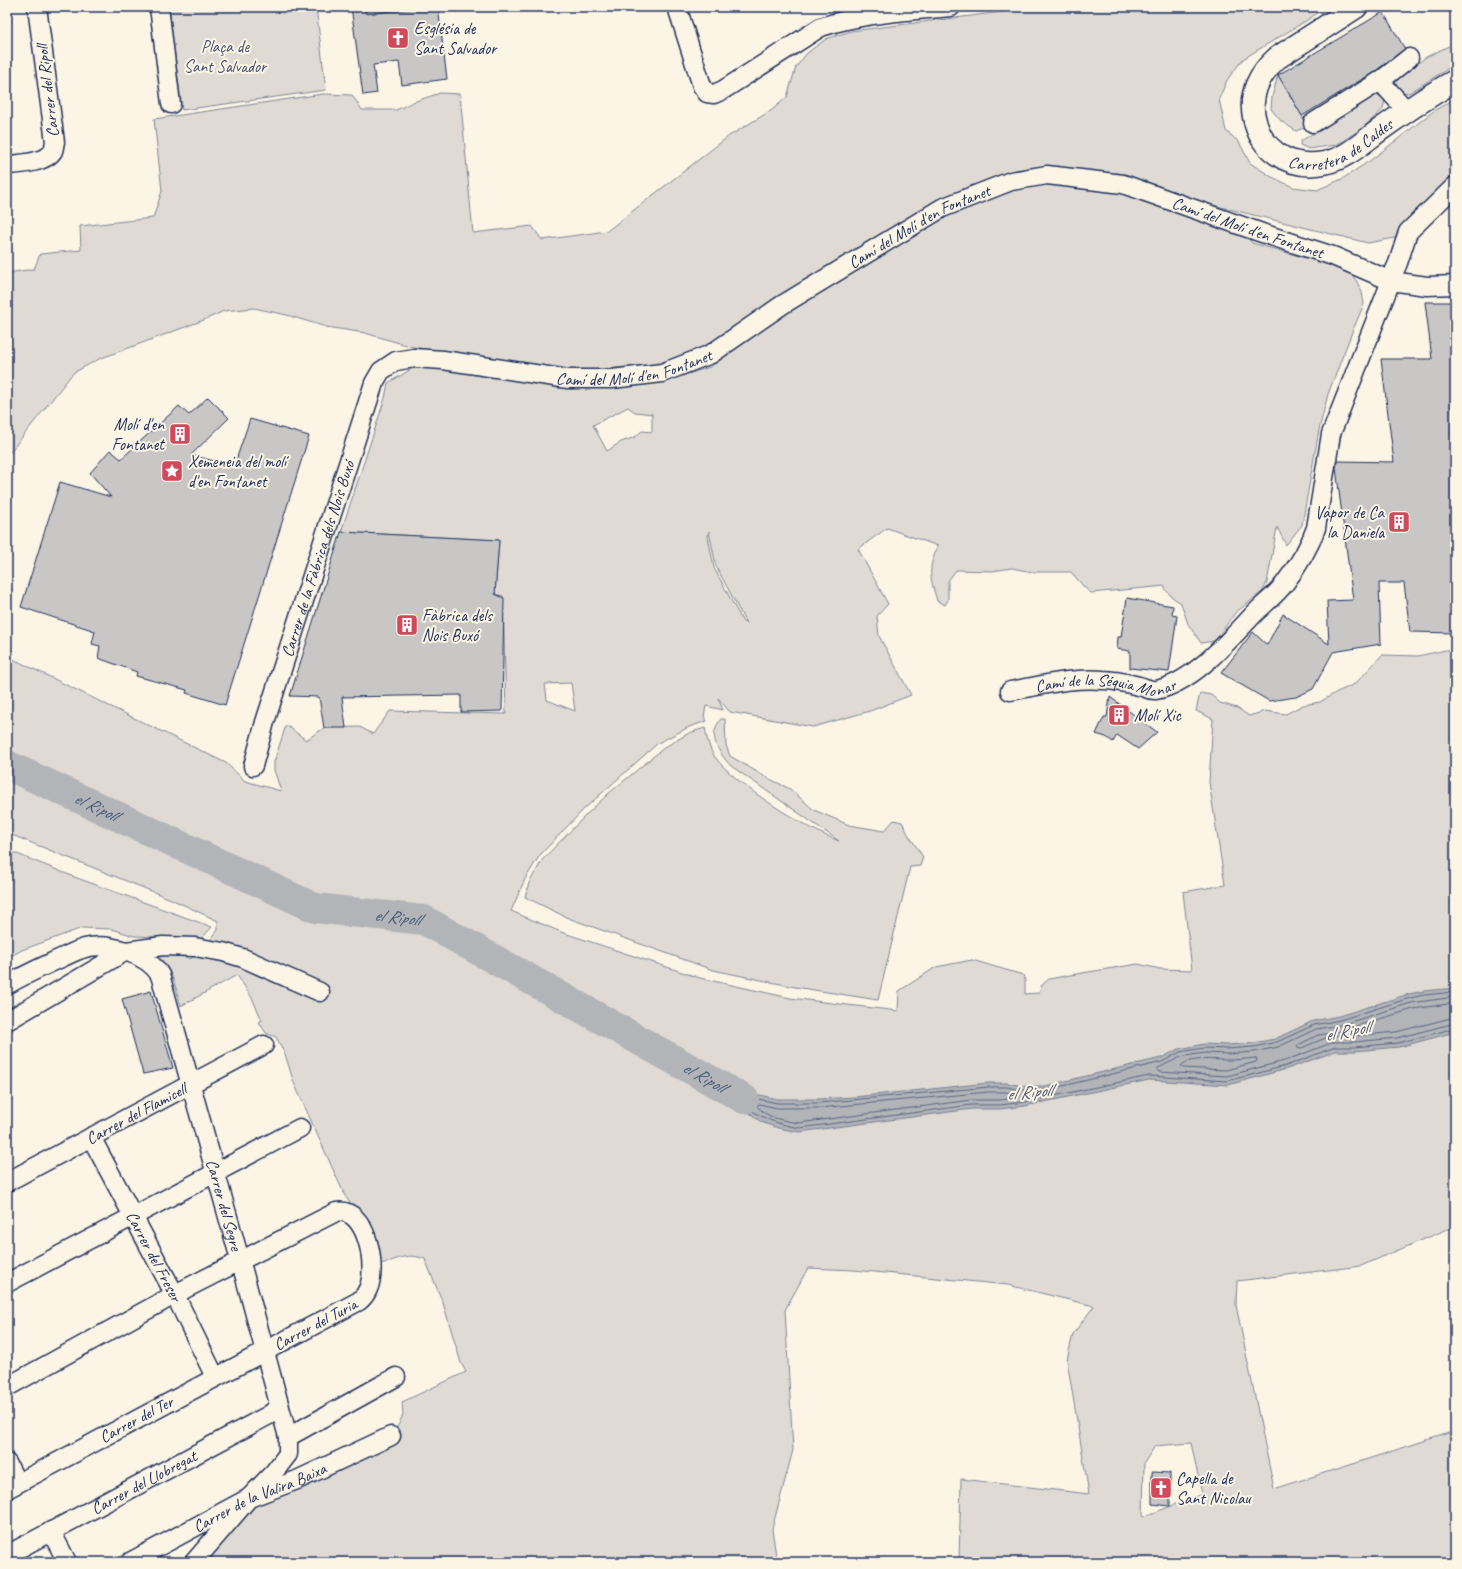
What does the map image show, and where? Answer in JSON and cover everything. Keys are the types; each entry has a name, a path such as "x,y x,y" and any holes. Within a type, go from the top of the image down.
{"main road":[{"name":"Carretera de Caldes","path":"1356,7 1277,58 1265,70 1257,84 1253,100 1253,113 1258,132 1270,148 1283,158 1301,164 1325,163 1339,158 1407,111 1455,81"}],"street":[{"name":"Carrer del Ripoll","path":"7,165 33,162 46,158 53,151 55,142 37,7"},
{"path":"159,7 172,104"},
{"path":"677,7 699,77 707,93 714,94 723,90 821,27 865,12 896,12 951,7"},
{"path":"1313,123 1380,81 1409,58"},
{"path":"1380,81 1407,111"},
{"name":"Camí del Molí d'en Fontanet","path":"396,361 414,358 443,360 568,379 612,380 662,373 711,354 782,305 942,208 1011,181 1047,175 1123,184 1262,234 1333,256 1392,277 1427,286 1455,285"},
{"path":"1392,277 1408,232 1455,186"},
{"name":"Camí de la Séquia Monar","path":"1010,691 1081,679 1104,680 1141,686 1149,690 1156,690 1172,684 1197,669 1212,657 1284,584 1302,558 1311,542 1316,528 1331,434 1392,277"},
{"name":"Carrer de la Fàbrica dels Nois Buxó","path":"252,766 374,383 381,370 396,361"},
{"path":"7,1020 126,951 163,946 195,947 244,958 320,992"},
{"path":"7,985 44,966 86,948 115,948 126,951"},
{"name":"Carrer del Segre","path":"126,951 143,958 151,964 160,975 288,1437 288,1454 274,1472 249,1498"},
{"path":"44,966 58,990"},
{"name":"Carrer del Flamicell","path":"7,1182 264,1045"},
{"path":"7,1283 216,1174 300,1128"},
{"name":"Carrer del Freser","path":"91,1137 175,1295 215,1377"},
{"name":"Carrer del Turia","path":"240,1260 342,1210 350,1213 361,1226 371,1250 371,1283 364,1296 352,1306 265,1350"},
{"path":"7,1386 240,1260"},
{"name":"Carrer del Ter","path":"12,1486 265,1350"},
{"path":"288,1437 396,1377"},
{"name":"Carrer del Llobregat","path":"7,1554 269,1415 279,1407"},
{"name":"Carrer de la Valira Baixa","path":"130,1562 249,1498 298,1480 391,1436"},
{"path":"7,1463 12,1486"},
{"path":"194,1562 249,1498"},
{"path":"51,1531 67,1562"}],"green space":[{"name":"Plaça de Sant Salvador","path":"169,7 316,7 326,90 182,110"},
{"path":"1042,7 1325,7 1309,19 1243,59 1227,80 1219,99 1226,131 1239,142 1250,163 1272,177 1293,187 1317,190 1342,179 1371,160 1435,110 1455,99 1455,174 1435,193 1395,238 1368,243 1127,184 1244,231 1252,243 1345,269 1356,280 1362,292 1364,304 1328,394 1319,430 1302,525 1286,545 1277,527 1267,583 1262,592 1235,613 1215,641 1201,643 1188,624 1181,603 1172,597 1165,589 1165,586 1091,593 1071,572 1032,572 1012,568 992,571 956,570 948,581 948,600 945,605 937,601 931,579 932,561 938,546 887,528 858,549 888,604 877,616 879,636 911,695 870,711 813,727 730,712 718,698 723,710 706,706 704,717 707,721 689,727 658,743 583,810 540,855 525,879 511,911 561,932 700,978 790,998 898,1011 899,991 936,967 972,960 1023,975 1025,980 1025,994 1039,993 1042,985 1049,979 1138,964 1160,969 1192,970 1183,892 1225,885 1209,782 1213,719 1196,711 1200,693 1211,695 1220,703 1237,708 1249,716 1265,711 1286,714 1303,705 1320,702 1355,684 1382,655 1418,656 1446,650 1455,651 1455,1226 1361,1266 1237,1281 1236,1305 1274,1489 1455,1431 1455,1562 959,1562 961,1479 1089,1494 1067,1360 1073,1334 1094,1306 1008,1285 854,1270 808,1268 785,1310 793,1450 772,1529 777,1562 201,1562 261,1500 383,1446 399,1424 403,1414 402,1402 466,1372 461,1363 443,1303 425,1259 407,1256 380,1264 371,1237 362,1220 345,1196 294,1083 285,1054 276,1037 266,1033 259,1022 262,1020 252,998 237,975 181,1006 169,971 155,952 179,952 190,959 200,953 218,930 218,921 171,899 7,833 7,656 226,763 245,781 281,791 274,770 274,762 286,725 306,740 324,728 360,727 373,734 390,711 506,714 503,596 495,594 499,540 341,532 385,398 388,383 415,367 432,367 565,387 675,378 710,367 736,348 744,331 708,347 661,364 579,371 545,370 413,347 365,333 326,327 287,315 254,308 224,311 204,320 99,359 73,373 7,456 7,273 34,269 40,254 81,250 80,226 153,218 162,191 154,119 323,94 352,95 362,110 396,110 413,102 440,93 460,94 473,233 532,226 542,240 607,231 729,136 772,110 787,97 796,67 807,53 826,39 851,31","holes":["628,407 635,412 652,414 652,432 642,431 635,437 621,442 607,451 593,425","709,531 716,566 746,623 743,622 714,568 708,536","571,683 575,711 547,700 545,684","1191,1443 1202,1494 1143,1517 1144,1463 1155,1446"]},
{"path":"1455,43 1455,66 1449,68 1409,93 1402,92 1395,82 1426,57"},
{"path":"1278,75 1302,116 1306,127 1296,131 1281,121 1271,109 1272,97"},
{"path":"1375,93 1385,100 1383,109 1363,128 1336,145 1309,149 1300,145 1301,141"},
{"path":"721,719 725,719 726,745 730,756 790,789 814,810 849,825 884,831 894,820 902,822 923,857 920,866 910,867 878,1000 795,987 713,970 568,918 525,897 529,883 543,859 608,794 665,747 689,733 705,728 708,743 713,754 738,780 754,793 791,817 839,841 731,766 722,755 716,744 715,732"},
{"path":"7,850 77,878 212,927 201,939 134,936 112,929 82,928 22,950 7,958"}],"water":[{"path":"1455,988 1455,1032 1399,1047 1336,1051 1287,1069 1228,1085 1149,1080 1025,1106 1000,1109 972,1109 799,1132 778,1128 761,1122 707,1079 738,1090 777,1099 854,1097 988,1083 1007,1083 1022,1086 1045,1086 1161,1058 1179,1049 1204,1044 1227,1045 1253,1043 1275,1039 1313,1021 1339,1016 1409,994"}],"building":[{"name":"Església de Sant Salvador","path":"351,7 365,7 366,14 424,7 438,7 447,79 402,85 399,62 373,65 377,93 363,95"},
{"path":"1383,12 1405,49 1374,72 1302,116 1278,75"},
{"name":"Vapor de Ca la Daniela","path":"1425,302 1455,302 1455,616 1453,616 1455,633 1410,632 1404,583 1379,583 1381,644 1333,652 1313,689 1296,697 1269,701 1221,673 1253,632 1267,645 1283,614 1329,644 1327,601 1353,600 1336,468 1337,461 1394,462 1381,359 1432,359"},
{"path":"208,397 229,418 191,455 234,466 250,419 309,436 225,705 186,693 187,690 136,676 137,672 98,658 100,646 92,644 95,631 21,607 60,482 111,497 90,473 110,450 121,459 179,406 189,415"},
{"name":"Fàbrica dels Nois Buxó","path":"341,532 499,540 495,594 504,598 502,711 461,712 461,695 342,697 346,728 324,728 319,697 290,696"},
{"path":"1127,598 1173,606 1172,615 1177,616 1169,672 1130,668 1130,651 1117,649 1118,637 1121,637"},
{"name":"Molí Xic","path":"1110,697 1157,732 1138,749 1117,735 1113,742 1106,737 1096,734 1104,717 1107,717"},
{"path":"151,991 173,1068 143,1074 122,999"},
{"name":"Capella de Sant Nicolau","path":"1152,1472 1170,1473 1170,1506 1152,1504"}],"waterway":[{"name":"el Ripoll","path":"7,765 315,908 424,920 744,1099"}],"place":[{"name":"Església de Sant Salvador","path":"398,38"},
{"name":"Molí d'en Fontanet","path":"180,434"},
{"name":"Xemeneia del molí d'en Fontanet","path":"172,471"},
{"name":"Vapor de Ca la Daniela","path":"1399,522"},
{"name":"Fàbrica dels Nois Buxó","path":"407,625"},
{"name":"Molí Xic","path":"1119,715"},
{"name":"Capella de Sant Nicolau","path":"1161,1488"}]}
